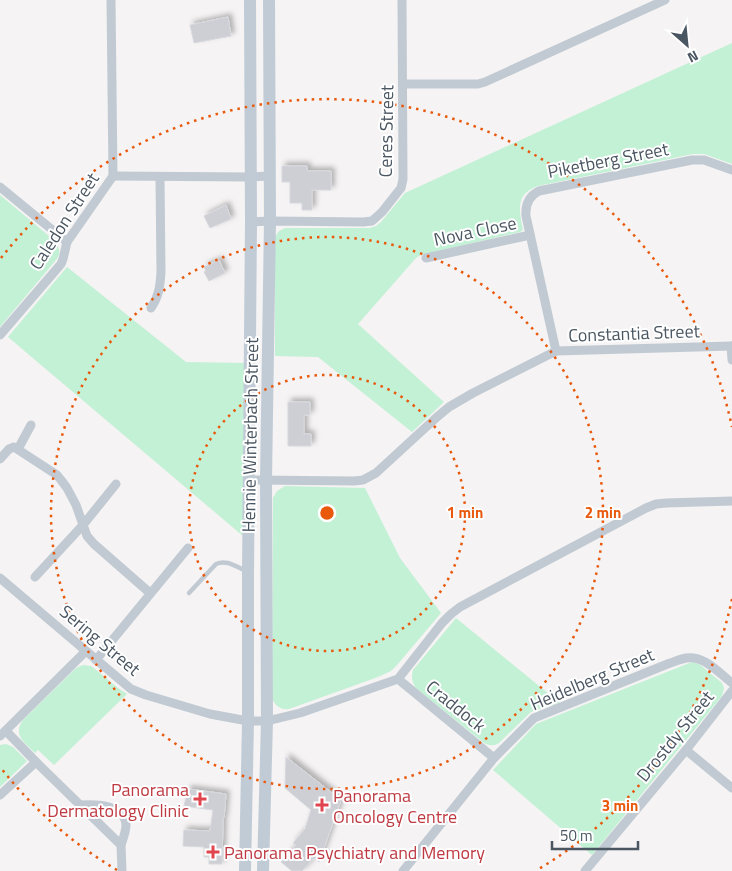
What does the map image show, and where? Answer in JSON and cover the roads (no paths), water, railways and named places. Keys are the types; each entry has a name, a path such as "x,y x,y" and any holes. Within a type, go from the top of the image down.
{"street":[{"path":"110,0 113,176"},
{"name":"Hennie Winterbach Street","path":"245,871 248,721 251,222 250,0"},
{"name":"Hennie Winterbach Street","path":"262,871 267,721 266,480 270,221 269,0"},
{"name":"Ceres Street","path":"251,222 372,221 377,218 397,194 403,179 402,0"},
{"path":"403,84 478,84 486,82 665,0"},
{"name":"Piketberg Street","path":"556,351 526,216 526,207 531,197 539,191 692,160 704,160 732,170"},
{"name":"Caledon Street","path":"0,335 61,264 64,259 66,242 113,176 270,176"},
{"path":"151,308 156,301 160,288 160,177"},
{"path":"0,186 66,242"},
{"name":"Nova Close","path":"426,258 530,235"},
{"path":"732,346 732,360"},
{"name":"Constantia Street","path":"249,480 363,480 376,473 449,407 556,351 732,346"},
{"path":"18,449 31,425"},
{"path":"0,459 9,449 14,447 56,475 67,488 76,504 87,536 150,593"},
{"path":"35,577 83,525 116,484"},
{"path":"398,679 451,614 460,607 616,523 656,504 732,500"},
{"path":"96,660 188,548"},
{"name":"Sering Street","path":"0,578 96,660 137,692 210,714 248,721 267,721 300,713 398,679"},
{"path":"86,651 3,734 36,762 122,845"},
{"name":"Heidelberg Street","path":"403,871 494,758 534,718 670,663 687,658 698,658 709,664 732,683"},
{"name":"Craddock","path":"398,679 494,758"},
{"name":"Drostdy Street","path":"585,871 686,750 732,690"},
{"path":"686,750 732,788"},
{"path":"0,794 36,762"},
{"path":"80,805 102,805 121,812 126,827 122,845 122,871"}],"lane":[{"path":"189,593 220,562 225,562 248,572"}],"place":[{"name":"Panorama Dermatology Clinic","path":"200,799"},
{"name":"Panorama Oncology Centre","path":"322,805"},
{"name":"Panorama Psychiatry and Memory","path":"213,852"}]}
